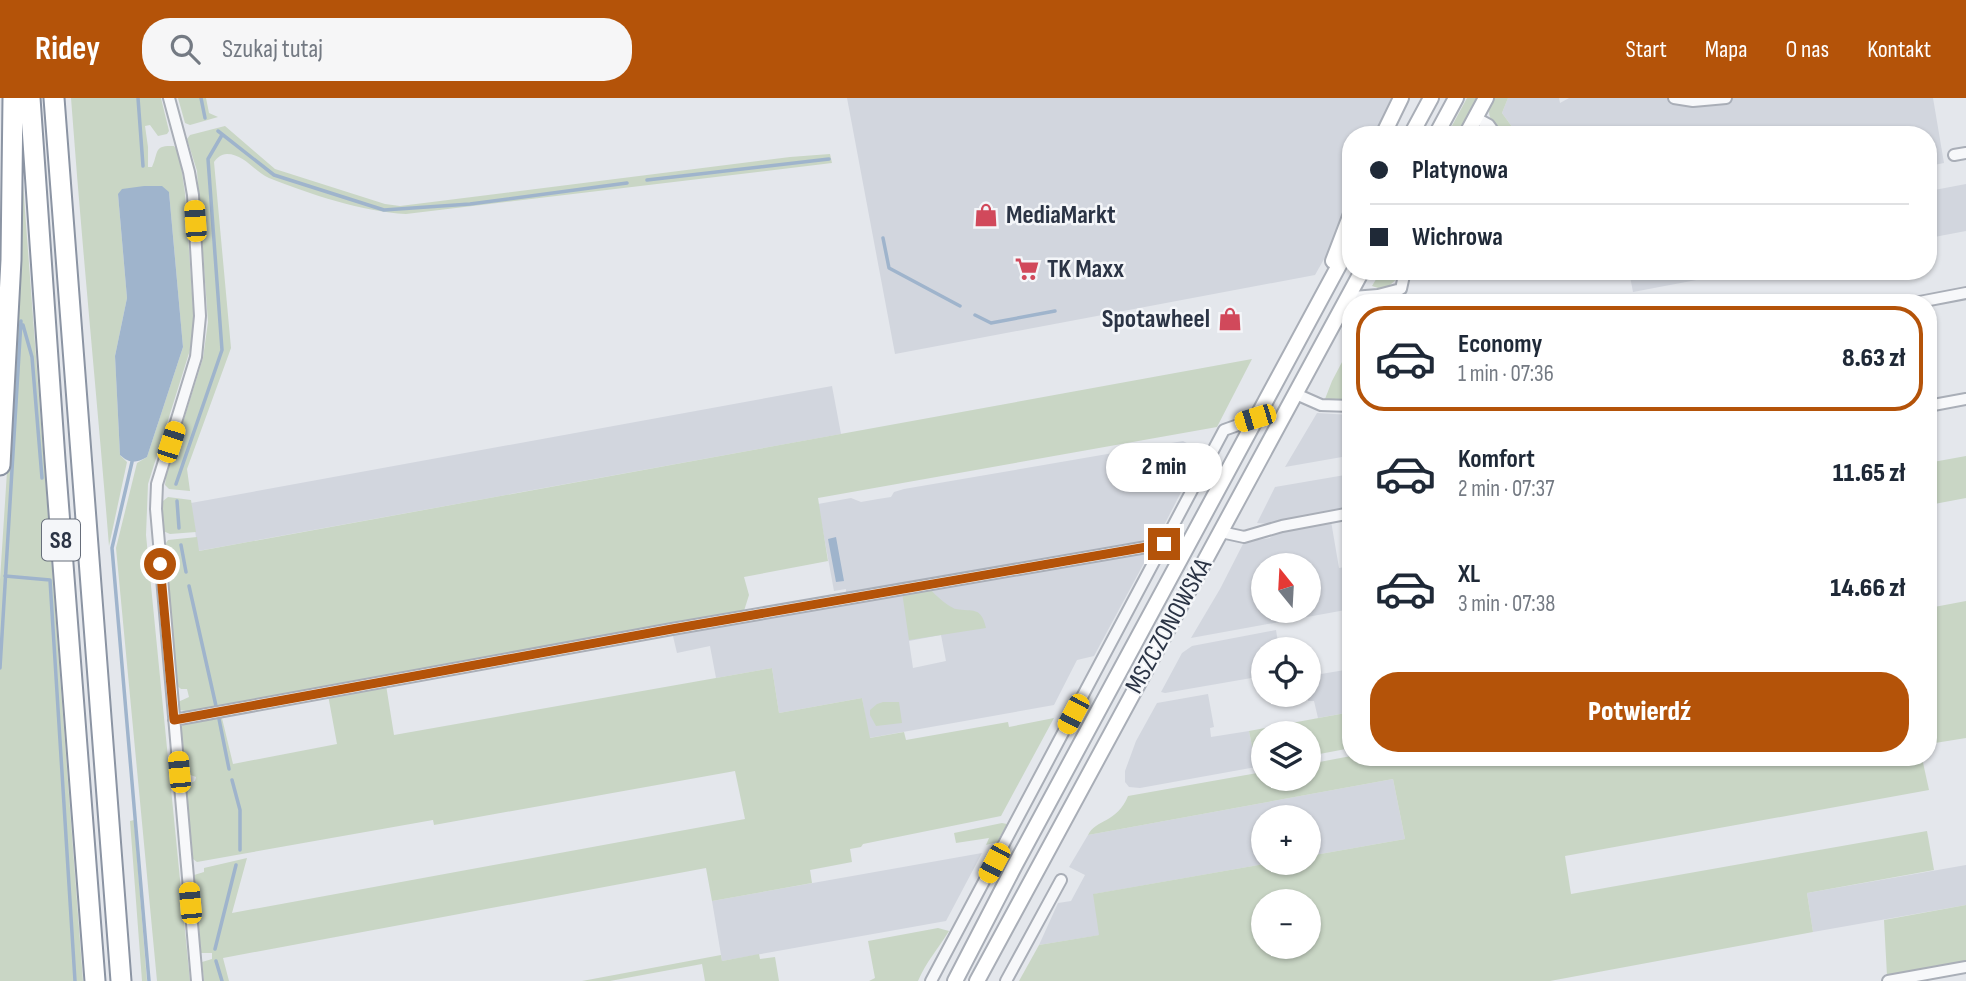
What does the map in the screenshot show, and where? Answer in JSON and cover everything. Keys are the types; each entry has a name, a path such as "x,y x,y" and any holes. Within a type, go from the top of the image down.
{"highway":[{"path":"0,465 11,260 13,98"},
{"name":"S8","path":"30,98 95,981"},
{"name":"S8","path":"54,98 121,981"}],"main road":[{"path":"1388,126 1402,98"},
{"path":"1416,126 1431,98"},
{"path":"1441,126 1456,98"},
{"path":"1471,126 1486,98"},
{"path":"1311,314 1342,236"},
{"name":"MSZCZONOWSKA","path":"955,981 1342,259"},
{"name":"MSZCZONOWSKA","path":"977,981 1342,309"},
{"path":"1335,322 1342,312"}],"street":[{"path":"169,98 193,195 200,316 191,377 157,484 157,538 197,981"},
{"path":"1674,98 1701,101 1726,98"},
{"path":"1476,118 1490,126"},
{"path":"1954,155 1966,153"},
{"path":"1382,294 1401,289 1403,280"},
{"path":"1937,299 1966,293"},
{"path":"1296,394 1321,405 1342,406"},
{"path":"1937,404 1966,399"},
{"path":"931,981 1224,430 1255,418"},
{"path":"1220,532 1244,537 1282,526 1342,515"},
{"path":"174,720 672,629 1164,544"},
{"path":"1006,981 1061,880"},
{"path":"1888,981 1966,967"}],"shaded area":[{"path":"847,98 1391,98 1380,126 1342,126 1342,222 1315,275 895,354"},
{"path":"1508,98 1559,98 1560,103 1569,98 1933,98 1944,163 1937,164 1937,126 1511,126 1502,113"},
{"path":"1966,184 1966,231 1937,236 1937,189"},
{"path":"1631,280 1696,280 1633,292"},
{"path":"832,386 841,434 198,551 191,503"},
{"path":"1317,413 1342,414 1342,457 1285,467"},
{"path":"1183,441 1202,451 1156,541 846,594 846,589 834,591 818,504 851,498 861,502 891,497 894,492 904,489"},
{"path":"1342,476 1342,511 1270,524 1257,523 1275,487"},
{"path":"1331,521 1339,568 1342,568 1342,611 1321,614 1321,553 1251,553 1251,623 1274,623 1191,638 1244,542 1270,538 1276,531"},
{"path":"1151,550 1094,656 1077,660 1054,705 869,738 862,698 779,713 772,668 716,678 710,646 677,653 672,632","holes":["941,635 946,661 913,668 909,641"]},
{"path":"1276,630 1277,637 1251,637 1251,678 1161,692 1182,653 1192,646"},
{"path":"1342,670 1342,714 1318,718 1315,707 1321,707 1321,674"},
{"path":"1208,694 1214,727 1210,728 1211,737 1249,731 1251,768 1140,788 1129,787 1125,782 1125,771 1136,741 1157,703"},
{"path":"1393,779 1405,839 1321,854 1321,805 1251,805"},
{"path":"1251,805 1251,866 1094,894 1100,935 1039,945 1058,903 1071,901 1085,875 1069,867 1088,835"},
{"path":"982,853 946,921 722,961 712,901"},
{"path":"1966,865 1966,905 1813,932 1807,893"}],"green space":[{"path":"71,98 161,98 169,131 158,136 150,125 145,126 148,167 152,167 160,148 174,146 179,153 185,193 194,322 190,350 148,484 146,535 190,981 157,981 116,548 137,463 147,457 183,347 169,192 118,194 127,298 115,356 120,455 127,462 109,546"},
{"path":"178,98 206,98 209,113 218,117 190,125 185,123"},
{"path":"1467,98 1479,98 1464,126 1452,126"},
{"path":"1494,98 1508,98 1502,113 1511,126 1497,126 1490,118"},
{"path":"225,126 275,169 385,204 400,206 790,157 830,154 832,163 406,214 372,210 319,196 269,178 239,157 221,155 214,162 231,348 187,469 190,491 169,489 165,485 166,477 203,358 208,322 197,171 187,139 190,135"},
{"path":"22,171 83,981 0,981 0,580 16,332"},
{"path":"1376,280 1396,280 1384,290 1372,286"},
{"path":"1252,359 1217,427 818,498 828,561 744,577 749,595 743,614 193,712 179,710 178,702 189,697 187,689 176,685 164,546 168,540 197,537 199,551"},
{"path":"1342,362 1342,402 1325,399"},
{"path":"1966,456 1966,498 1937,503 1937,461"},
{"path":"168,497 191,500 196,532 170,534 163,531 163,501"},
{"path":"930,588 953,608 979,613 986,628 909,640 902,592"},
{"path":"1966,601 1966,738 1937,743 1937,606"},
{"path":"772,668 779,713 862,698 870,738 904,732 906,740 1008,722 1009,727 1054,718 1001,816 863,844 850,849 852,862 810,870 812,883 712,901 706,868 223,958 229,981 204,981 202,962 212,959 212,953 201,953 194,875 204,872 204,868 247,858 232,913 745,819 735,771 434,825 433,820 197,862 193,859 186,785 195,781 196,777 185,773 180,728 186,722 221,714 233,764 337,744 328,695 386,685 394,735"},
{"path":"883,702 899,702 902,723 876,726 870,710"},
{"path":"1342,714 1342,750 1321,754 1321,721 1303,721"},
{"path":"1342,758 1342,766 1924,766 1929,790 1565,856 1571,894 1927,831 1934,870 1807,893 1813,932 1550,981 1019,981 1039,945 1099,935 1093,894 1251,866 1251,875 1321,875 1321,854 1405,839 1393,779 1088,835 1096,826 1113,816 1128,796 1251,774 1251,791 1321,791 1321,762"},
{"path":"134,820 147,981 142,981 130,821"},
{"path":"1007,824 997,842 986,845 989,838 956,843 954,833"},
{"path":"1966,905 1966,962 1887,976 1884,920"},
{"path":"938,928 949,931 918,981 869,981 875,978 868,941"},
{"path":"759,954 760,959 775,957 779,981 705,981 702,964 610,981 582,981 721,955 722,961"}],"water":[{"path":"162,186 169,192 183,347 147,457 133,462 120,455 115,356 127,298 118,194 122,189"},
{"path":"836,537 844,581 836,582 828,539"}],"waterway":[{"path":"138,98 143,166"},
{"path":"201,98 205,118"},
{"path":"218,131 274,175 384,210 470,204 627,183"},
{"path":"176,484 222,350 208,159 222,135"},
{"path":"647,180 829,159"},
{"path":"883,238 889,268 960,306"},
{"path":"975,315 991,323 1055,311"},
{"path":"0,668 21,321"},
{"path":"23,325 32,357 42,478"},
{"path":"132,462 112,548 149,981"},
{"path":"177,501 179,528"},
{"path":"181,545 186,572"},
{"path":"5,576 50,580 75,981"},
{"path":"189,586 216,706"},
{"path":"219,719 229,769"},
{"path":"232,780 240,810 240,850"},
{"path":"215,949 236,865"},
{"path":"216,961 222,981"}],"place":[{"name":"MediaMarkt","path":"986,215"},
{"name":"TK Maxx","path":"1027,269"},
{"name":"Spotawheel","path":"1230,319"}],"route":[{"path":"160,564 174,720 672,629 1164,544"}]}
